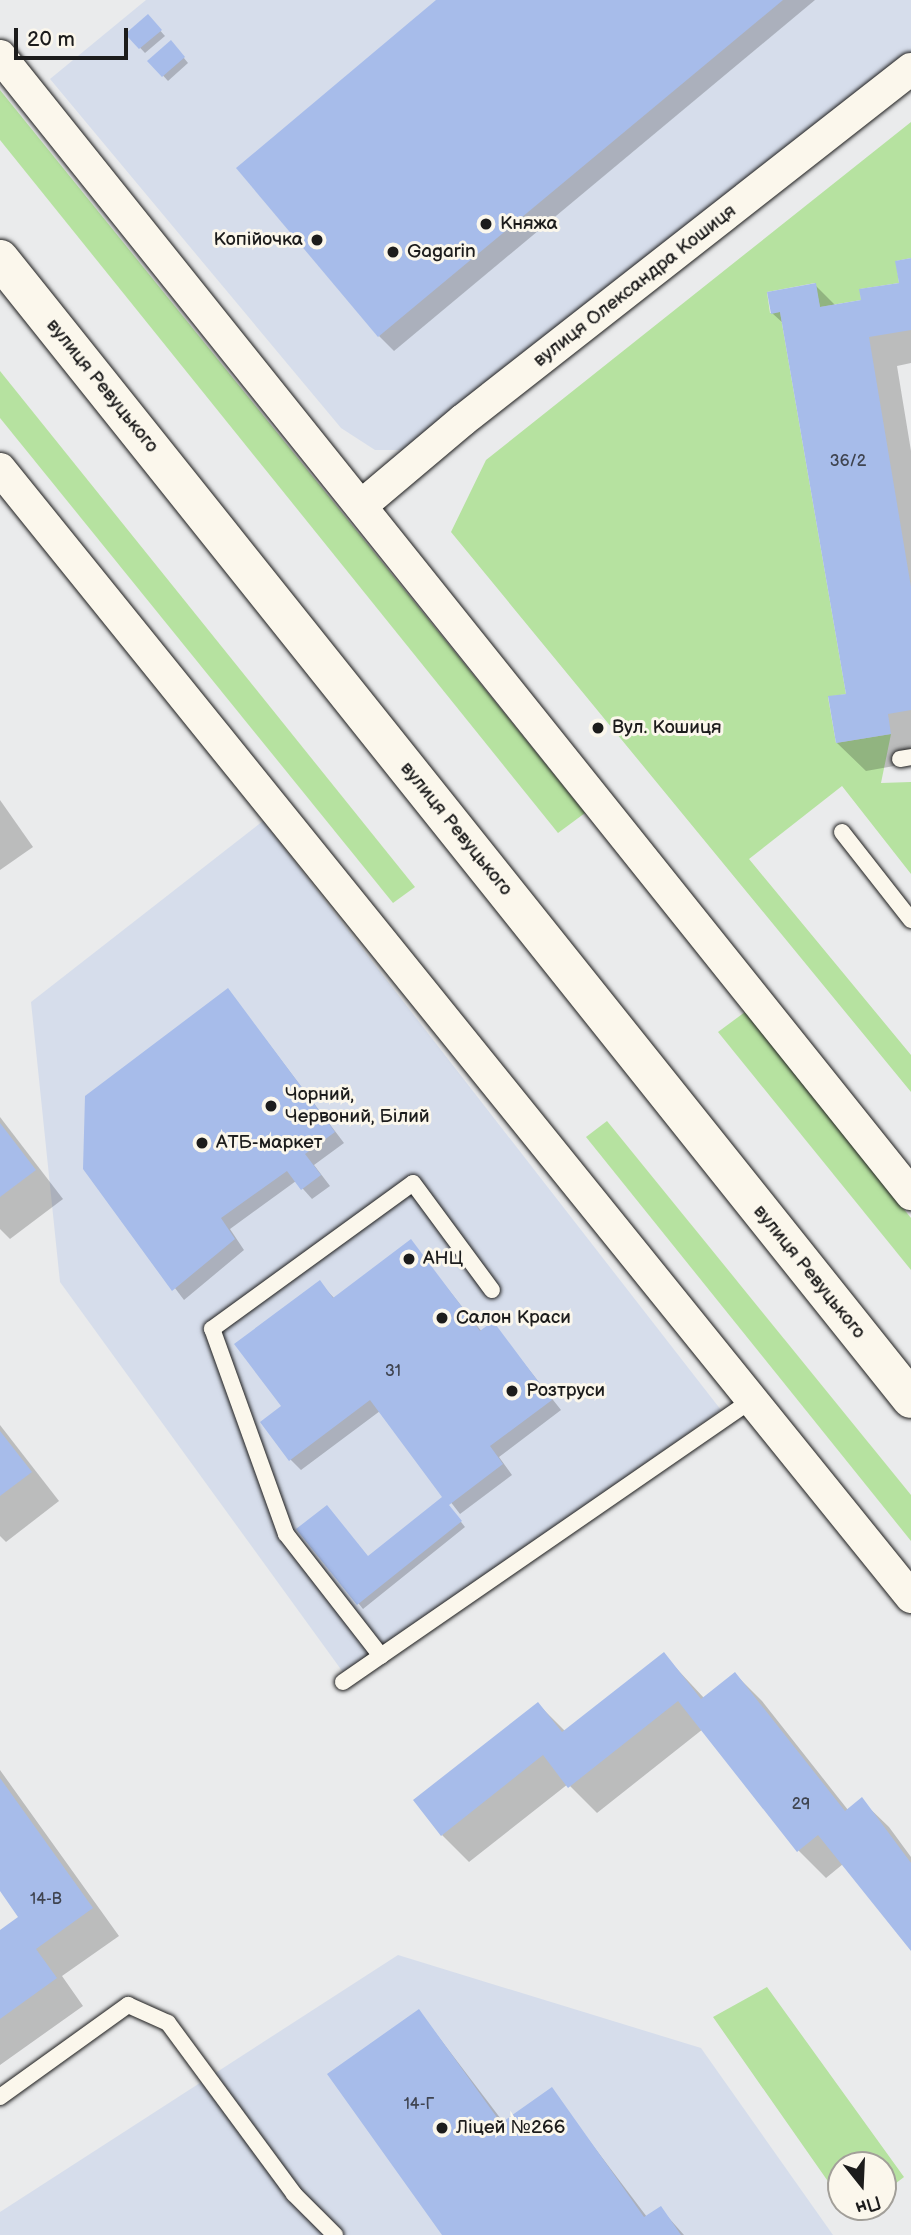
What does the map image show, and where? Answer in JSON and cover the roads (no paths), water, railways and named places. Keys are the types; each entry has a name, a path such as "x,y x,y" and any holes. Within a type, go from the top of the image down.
{"street":[{"path":"0,55 911,1194"},
{"name":"вулиця Олександра Кошиця","path":"361,506 463,420 911,69"},
{"name":"вулиця Ревуцького","path":"0,258 911,1399"},
{"path":"0,470 911,1597"}],"lane":[{"path":"842,832 911,920"},
{"path":"381,1656 286,1534 212,1329 413,1183 492,1290"},
{"path":"343,1682 750,1401"},
{"path":"0,2097 128,2005 168,2023 294,2194 335,2235"}],"place":[{"name":"Княжа","path":"486,224"},
{"name":"Копійочка","path":"317,240"},
{"name":"Gagarin","path":"393,252"},
{"name":"Вул. Кошиця","path":"598,728"},
{"name":"Чорний, Червоний, Білий","path":"271,1106"},
{"name":"АТБ-маркет","path":"202,1143"},
{"name":"АНЦ","path":"409,1259"},
{"name":"Салон Краси","path":"442,1318"},
{"name":"Розтруси","path":"512,1391"},
{"name":"Ліцей №266","path":"442,2128"}]}
